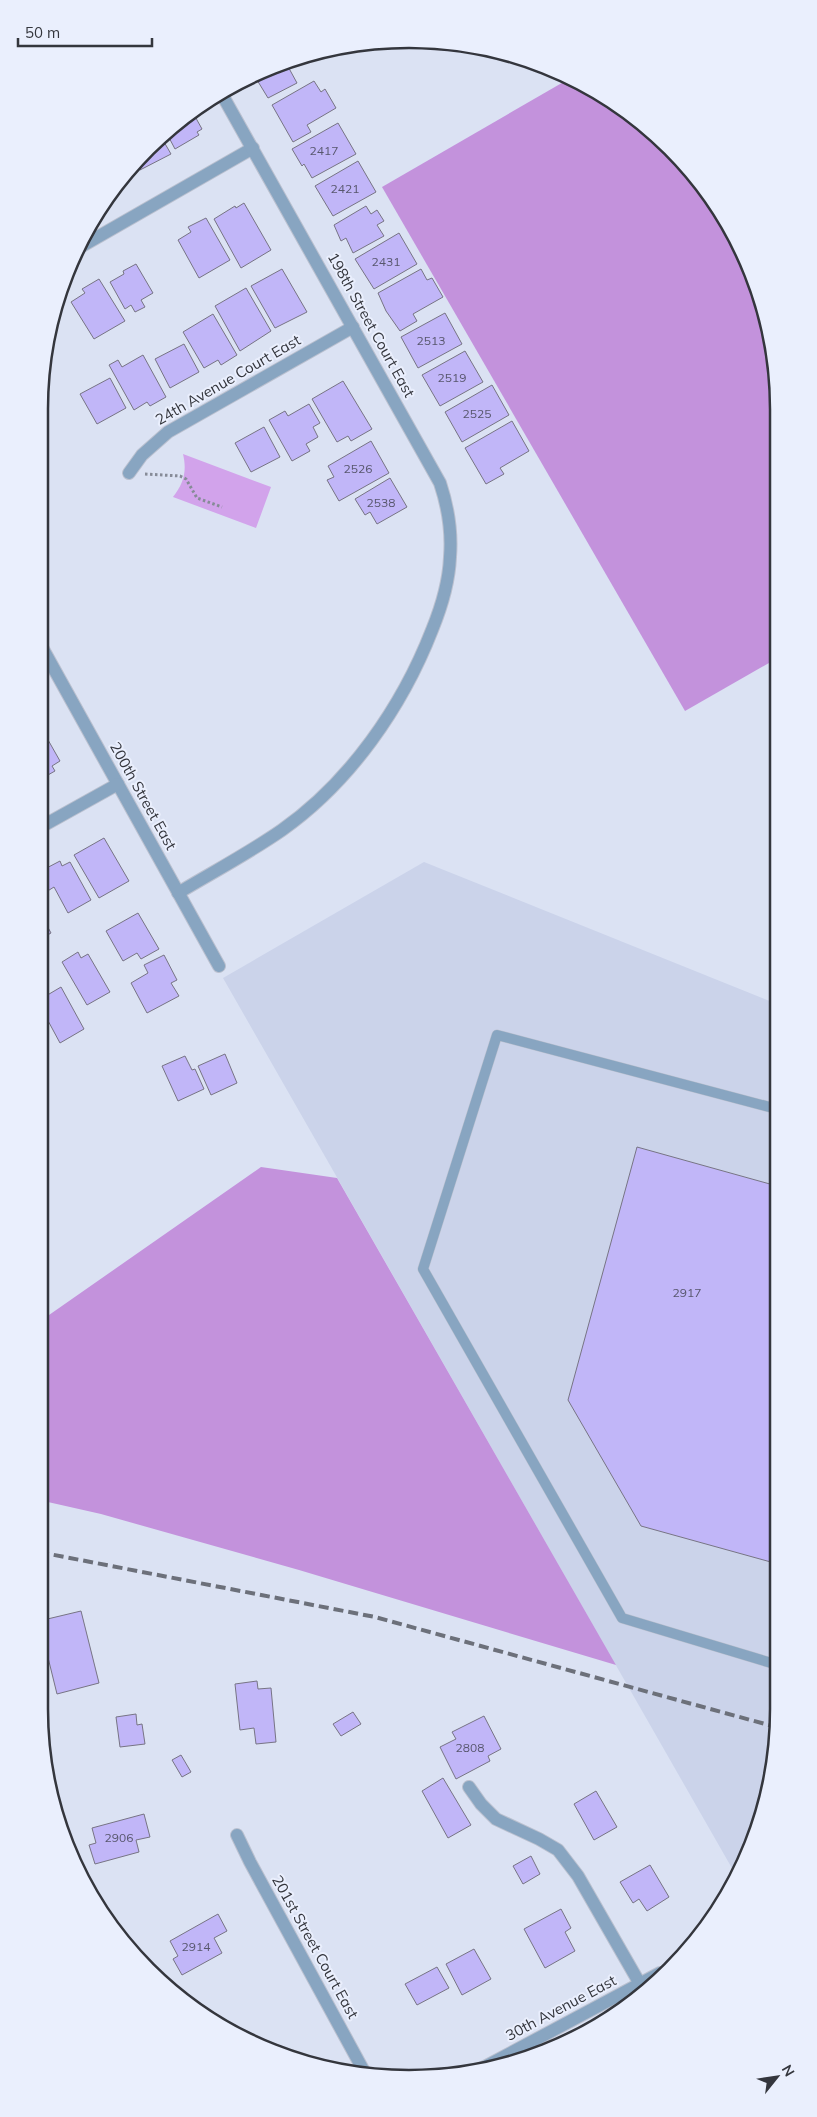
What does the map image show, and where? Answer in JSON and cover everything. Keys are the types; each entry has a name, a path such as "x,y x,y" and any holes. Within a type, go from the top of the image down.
{"street":[{"name":"198th Street Court East","path":"178,893 282,830 317,801 363,752 393,711 419,664 446,588 450,558 447,505 440,483 224,98"},
{"path":"89,242 253,148"},
{"name":"24th Avenue Court East","path":"130,473 142,455 168,432 353,327"},
{"name":"200th Street East","path":"48,658 219,966"},
{"path":"48,823 118,784"},
{"path":"470,1787 481,1804 496,1819 539,1838 558,1850 578,1876 640,1984"},
{"name":"201st Street Court East","path":"237,1835 361,2066"},
{"name":"30th Avenue East","path":"505,2056 648,1979"}],"lane":[{"path":"770,1107 497,1035 423,1269 622,1618 770,1663"}],"path":[{"path":"130,473 180,476 186,480 197,498 222,507"}],"shaded area":[{"path":"563,82 609,108 628,122 647,137 680,170 709,208 732,249 750,292 763,338 770,408 770,662 685,711 382,187"},
{"path":"183,454 271,487 256,528 173,497 184,477"},
{"path":"424,862 770,1001 769,1732 763,1779 757,1802 742,1847 732,1868 223,978"},
{"path":"261,1167 337,1178 616,1665 299,1570 101,1514 48,1502 48,1316"}],"building":[{"path":"289,68 297,83 268,98 258,81"},
{"path":"314,81 321,92 325,89 336,108 307,125 311,132 293,142 272,105"},
{"path":"195,117 202,129 197,132 199,135 175,149 169,138"},
{"path":"338,123 356,154 312,178 292,149"},
{"path":"164,142 171,154 140,170 139,168"},
{"path":"358,161 376,192 333,216 315,186"},
{"path":"244,203 271,250 241,268 214,219 235,206 236,208"},
{"path":"366,206 371,214 377,210 384,221 377,225 384,236 353,253 346,238 341,241 334,225"},
{"path":"206,218 230,260 199,278 178,240 191,232 188,227"},
{"path":"399,233 417,264 374,289 355,259"},
{"path":"136,264 153,293 141,300 145,307 135,312 131,305 125,309 110,282 124,274 123,271"},
{"path":"282,269 307,312 275,328 251,286"},
{"path":"421,269 427,280 432,278 443,297 413,314 417,321 400,331 386,311 378,293"},
{"path":"99,279 125,321 94,339 71,302 85,293 82,289"},
{"path":"246,288 271,331 240,351 215,306"},
{"path":"445,313 462,344 418,368 401,337"},
{"path":"213,314 237,355 221,365 218,360 204,368 183,332"},
{"path":"184,344 199,372 170,388 155,359"},
{"path":"465,351 483,382 440,406 422,375"},
{"path":"143,355 166,397 150,406 147,402 134,410 109,365 118,360 122,367"},
{"path":"110,378 126,408 97,424 80,394"},
{"path":"343,381 372,429 351,441 348,436 337,442 312,399"},
{"path":"492,385 509,415 462,442 445,412"},
{"path":"309,404 320,423 313,427 318,437 306,444 310,451 292,461 269,420 285,411 288,416"},
{"path":"512,421 529,451 500,468 504,474 486,484 465,448"},
{"path":"264,427 280,457 251,472 235,443"},
{"path":"371,441 389,473 339,501 327,480 334,477 328,466"},
{"path":"390,478 407,507 377,524 370,512 365,515 355,499"},
{"path":"48,740 60,761 52,766 55,771 48,775"},
{"path":"104,838 129,881 99,898 74,855"},
{"path":"60,861 62,866 70,862 91,900 68,913 54,887 48,891 48,867"},
{"path":"138,913 159,949 141,959 137,953 123,961 106,931"},
{"path":"78,952 81,958 88,954 110,992 87,1005 62,962"},
{"path":"164,955 177,980 171,983 179,996 147,1013 131,983 148,973 144,965"},
{"path":"61,987 84,1029 60,1043 48,1021 48,995"},
{"path":"225,1054 237,1083 211,1095 198,1066"},
{"path":"185,1056 192,1070 195,1069 204,1089 178,1101 162,1066"},
{"path":"637,1147 770,1184 770,1562 641,1526 568,1400"},
{"path":"81,1611 99,1683 57,1694 48,1658 48,1619"},
{"path":"257,1681 258,1689 271,1688 276,1742 256,1744 254,1728 240,1730 235,1684"},
{"path":"353,1712 361,1724 341,1736 333,1724"},
{"path":"136,1714 137,1725 142,1724 145,1744 120,1747 116,1717"},
{"path":"484,1716 501,1749 488,1756 490,1761 456,1779 440,1747 456,1739 452,1732"},
{"path":"181,1755 191,1772 182,1777 172,1760"},
{"path":"443,1778 471,1825 448,1838 422,1791"},
{"path":"596,1791 617,1827 594,1840 574,1804"},
{"path":"144,1814 150,1837 136,1840 139,1852 95,1864 89,1845 96,1843 92,1828"},
{"path":"531,1856 540,1874 523,1884 513,1866"},
{"path":"650,1865 669,1897 647,1911 639,1899 633,1903 620,1882"},
{"path":"561,1909 571,1928 565,1932 575,1951 545,1968 524,1929"},
{"path":"218,1914 227,1931 214,1938 222,1953 182,1975 173,1959 178,1956 170,1941"},
{"path":"474,1949 491,1979 462,1995 446,1964"},
{"path":"437,1967 449,1988 417,2005 405,1984"}],"railway":[{"path":"48,1554 375,1617 769,1725"}]}
